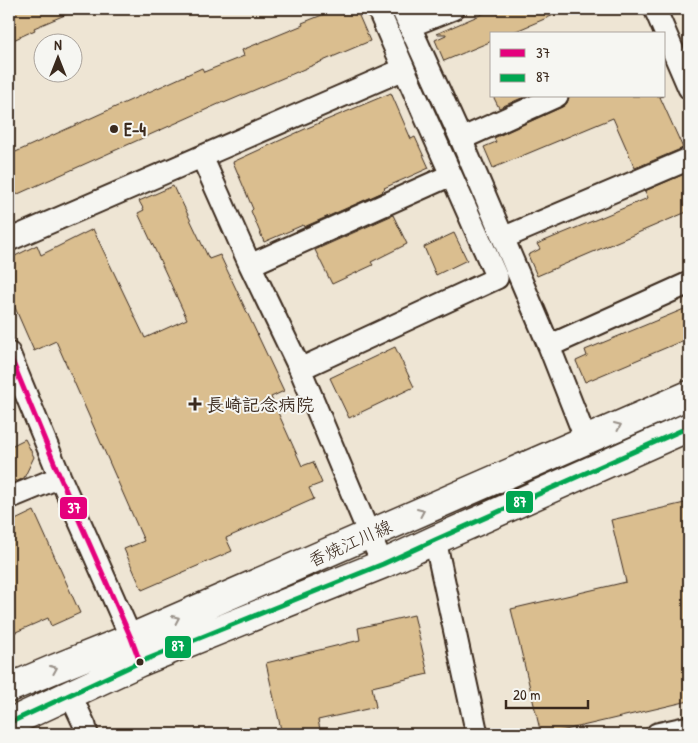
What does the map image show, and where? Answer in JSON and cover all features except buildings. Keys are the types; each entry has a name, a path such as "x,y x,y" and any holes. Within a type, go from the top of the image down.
{"main road":[{"name":"香焼江川線","path":"9,723 70,694 135,650 369,534 689,395"},
{"name":"香焼江川線","path":"9,688 54,669 135,650 383,564 689,427"}],"street":[{"path":"300,369 497,278 378,9"},
{"path":"453,9 406,18 461,139 550,346 586,440"},
{"path":"655,9 663,32"},
{"path":"668,47 689,88"},
{"path":"9,240 404,70"},
{"path":"461,139 553,98"},
{"path":"202,156 250,265 300,369 383,564"},
{"path":"503,238 689,159"},
{"path":"250,265 451,175"},
{"path":"550,346 689,284"},
{"path":"9,353 135,650"},
{"path":"9,498 60,477"},
{"path":"435,540 478,734"},
{"path":"70,694 87,734"},
{"path":"657,734 689,727"}],"transit line":[{"name":"37","path":"9,353 140,662"},
{"name":"87","path":"9,723 140,662 383,564 689,427"}],"place":[{"name":"E-4","path":"114,129"},
{"name":"長崎記念病院","path":"195,404"}]}
